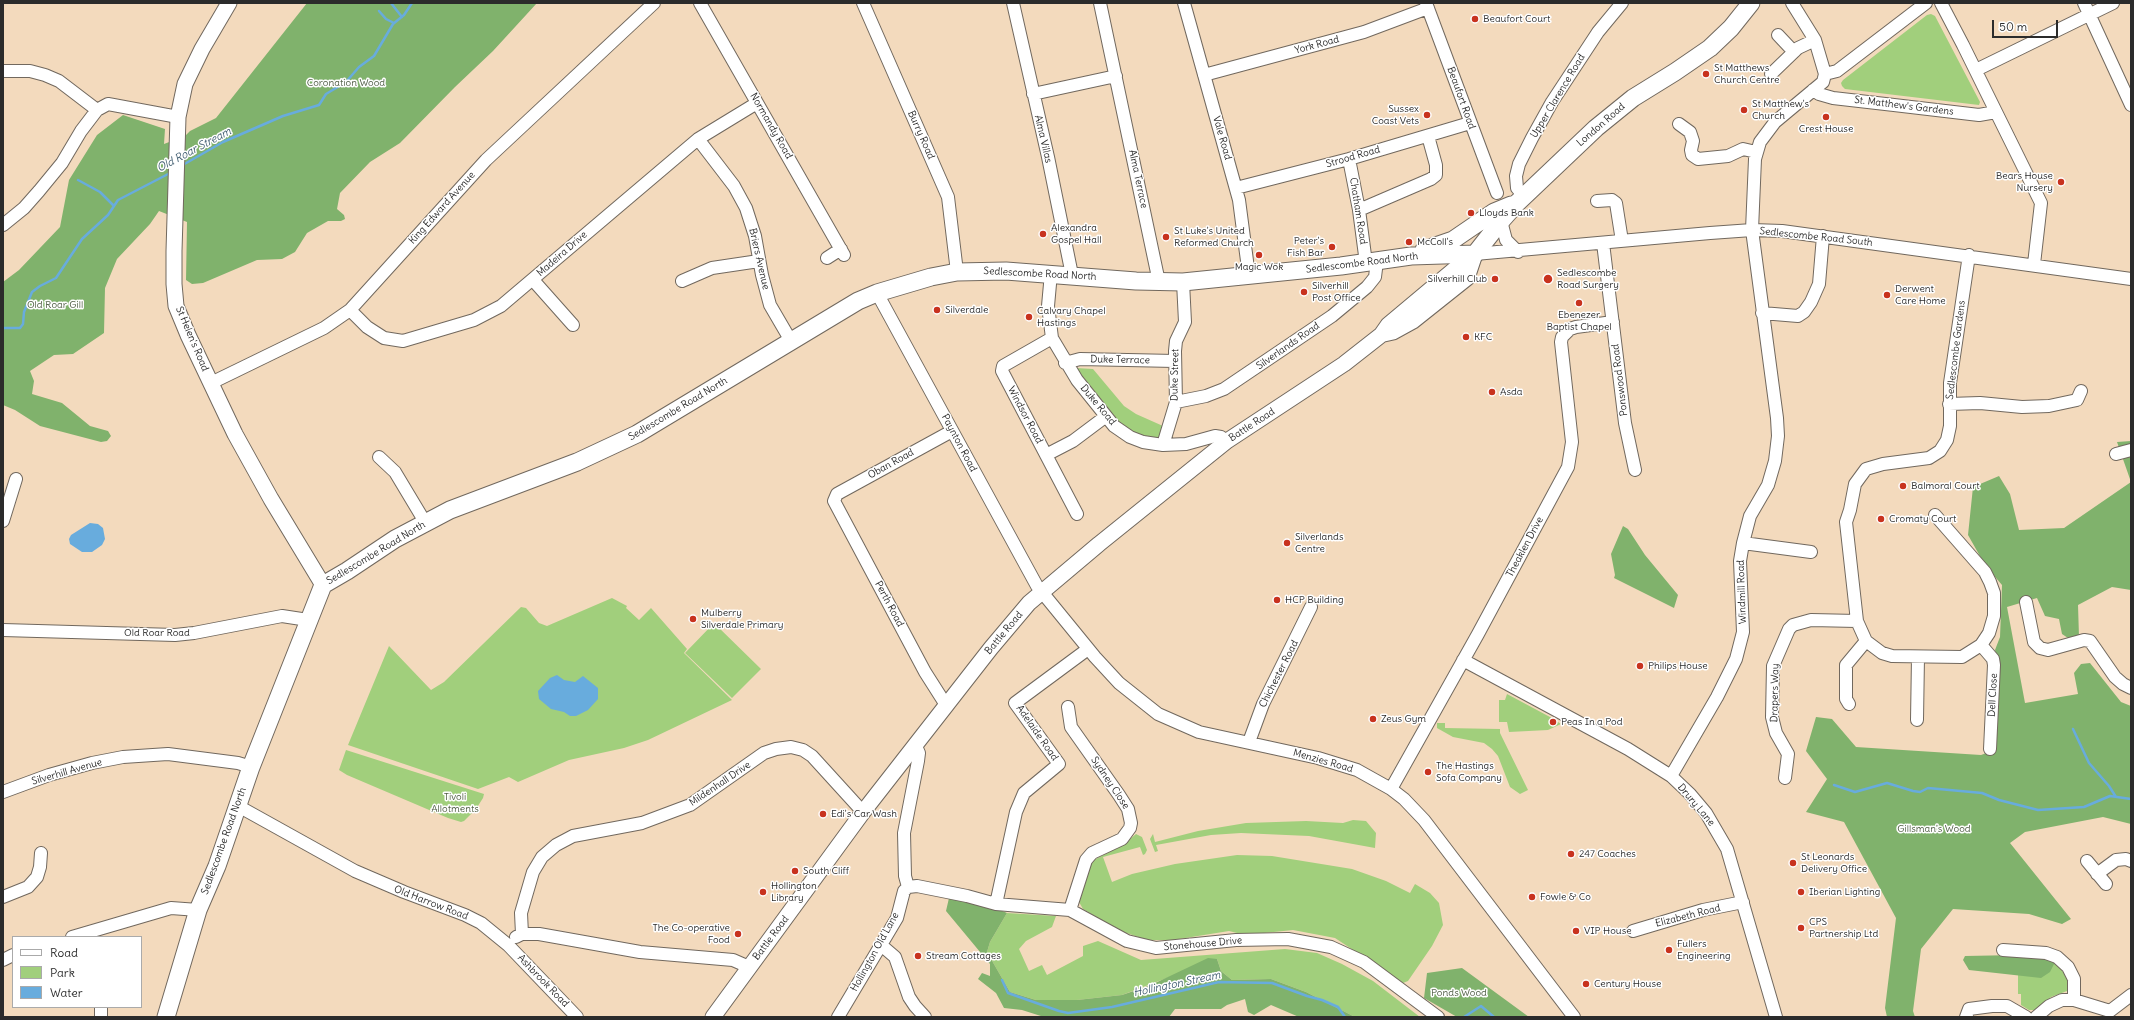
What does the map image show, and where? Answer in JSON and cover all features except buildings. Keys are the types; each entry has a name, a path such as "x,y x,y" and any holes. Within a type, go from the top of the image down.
{"highway":[{"name":"London Road","path":"1475,254 1520,200 1613,113 1710,48 1720,40 1747,7"},
{"path":"1411,256 1453,240 1494,212 1520,200"},
{"name":"Sedlescombe Road North","path":"170,1016 198,910 209,888 250,767 323,585 395,539 425,522 477,500 577,462 637,434 858,301 877,293 931,277 957,272 1006,271 1051,273 1159,282 1183,282 1372,262 1411,256 1475,254"}],"main road":[{"name":"St Helen's Road","path":"229,3 202,50 186,84 178,117 174,284 176,306 188,335 235,434 270,499 323,585"},
{"name":"Battle Road","path":"713,1017 862,812 990,648 1041,592 1227,441 1328,376 1381,335 1388,325 1475,254"}],"street":[{"name":"King Edward Avenue","path":"211,383 324,328 350,310 486,160 654,3"},
{"name":"Normandy Road","path":"700,3 843,252 827,258"},
{"name":"Burry Road","path":"863,3 948,197 957,272"},
{"name":"Alma Villas","path":"1013,3 1072,275"},
{"name":"Alma Terrace","path":"1100,3 1159,282"},
{"name":"Vale Road","path":"1184,3 1236,188 1242,214 1249,276"},
{"name":"Upper Clarence Road","path":"1520,200 1516,176 1519,164 1532,138 1552,102 1598,32 1622,3"},
{"path":"1678,124 1690,132 1693,141 1691,150 1692,155 1698,159 1728,156 1743,149 1756,152 1775,122 1823,82 1825,74 1815,40 1792,3"},
{"path":"1825,74 1836,72 1926,3"},
{"path":"1940,3 1976,70 2041,203 2034,264"},
{"path":"2084,3 2131,105"},
{"path":"1976,70 2113,3"},
{"name":"York Road","path":"1204,75 1364,32 1427,6"},
{"name":"Beaufort Road","path":"1427,6 1497,193"},
{"path":"1778,35 1794,52"},
{"path":"1771,74 1802,45 1815,40"},
{"path":"3,71 30,71 45,75 58,81 97,110"},
{"path":"1033,94 1116,76"},
{"name":"St. Matthew's Gardens","path":"1813,90 1819,94 1833,98 1979,115 1996,112"},
{"name":"Madeira Drive","path":"350,310 367,327 384,338 403,341 474,320 501,306 698,139 757,103"},
{"path":"3,225 24,208 62,163 81,131 97,110 108,104 178,117"},
{"name":"Strood Road","path":"1236,188 1348,159 1470,123"},
{"path":"1359,210 1431,179 1436,175 1436,165 1428,136"},
{"name":"Briers Avenue","path":"698,139 734,186 746,208 755,236 759,261 770,305 791,340"},
{"name":"Windmill Road","path":"1671,776 1717,697 1736,660 1743,632 1740,562 1743,542 1750,516 1768,485 1776,461 1778,436 1752,230 1756,152"},
{"name":"Chatham Road","path":"1348,159 1372,262"},
{"path":"1597,201 1612,200 1616,202 1622,241"},
{"path":"1501,221 1506,240 1518,252"},
{"name":"Sedlescombe Road South","path":"1475,254 1518,252 1622,241 1752,230 1782,231 1969,255 2131,279"},
{"path":"1762,313 1798,316 1804,312 1819,284 1823,236"},
{"name":"Ponswood Road","path":"1603,243 1625,423 1635,470"},
{"name":"Sedlescombe Gardens","path":"1969,255 1950,383 1949,433 1947,440 1940,451 1929,458 1874,466 1866,469 1855,484 1845,530 1857,621 1866,641 1882,653 1892,656 1918,658 1957,658 1972,652 1982,645"},
{"path":"682,281 712,268 759,261"},
{"name":"Silverlands Road","path":"1176,402 1206,396 1224,389 1332,316 1367,287 1375,277 1372,262"},
{"name":"Duke Road","path":"1051,273 1048,306 1052,338 1065,363 1106,417 1130,437 1144,442 1186,444 1215,436 1221,437 1227,441"},
{"path":"533,280 573,325"},
{"name":"Duke Street","path":"1163,444 1176,402 1176,342 1185,322 1183,282"},
{"name":"Paynton Road","path":"877,293 1041,592"},
{"name":"Theaklen Drive","path":"1391,789 1568,467 1572,442 1561,342 1562,337 1570,329 1576,327 1613,322"},
{"name":"Windsor Road","path":"1052,338 1003,366 1002,371 1077,514"},
{"name":"Duke Terrace","path":"1065,363 1086,359 1175,361"},
{"path":"1949,404 1980,402 2022,407 2049,406 2077,400 2081,391"},
{"path":"1046,455 1072,441 1106,417"},
{"name":"Oban Road","path":"834,501 837,494 952,430"},
{"path":"2116,454 2131,450"},
{"path":"379,457 395,472 425,522"},
{"path":"3,521 11,484"},
{"name":"Perth Road","path":"834,501 918,658 946,705"},
{"path":"1935,516 1985,572 1990,582 1994,593 1994,616 1989,633 1982,645"},
{"path":"1743,542 1811,552"},
{"name":"Menzies Road","path":"1041,592 1119,684 1158,714 1199,732 1318,758 1352,768 1391,789 1404,799 1424,820 1574,1017"},
{"path":"2026,602 2034,642 2040,648 2048,650 2084,640 2090,641 2115,677 2123,684 2131,688"},
{"name":"Chichester Road","path":"1249,742 1263,704 1311,607"},
{"name":"Old Roar Road","path":"3,630 175,635 194,633 282,616 308,620"},
{"name":"Drapers Way","path":"1785,778 1788,754 1776,733 1772,717 1773,666 1783,642 1789,629 1802,621 1857,621"},
{"path":"1849,704 1846,699 1846,664 1866,641"},
{"name":"Dell Close","path":"1982,645 1993,659 1994,665 1990,749"},
{"name":"Adelaide Road","path":"996,904 1016,812 1024,793 1059,764 1015,703 1088,649"},
{"path":"1917,720 1918,658"},
{"name":"Drury Lane","path":"1463,660 1628,749 1671,776 1706,813 1723,840 1743,902 1776,1017"},
{"name":"Sydney Close","path":"1068,707 1071,727 1128,809 1131,823 1130,828 1122,839 1092,853 1086,860 1070,910"},
{"path":"908,887 905,876 904,832 919,753 915,744"},
{"name":"Mildenhall Drive","path":"522,934 521,913 533,872 542,857 556,845 573,836 642,823 690,805 764,754 776,749 791,747 803,750 812,756 862,812"},
{"name":"Silverhill Avenue","path":"3,792 49,775 92,762 123,757 168,754 238,763 250,767"},
{"name":"Old Harrow Road","path":"238,806 355,871 404,892 465,915 487,927 508,944"},
{"path":"3,897 28,887 36,877 40,867 41,853"},
{"path":"2097,874 2116,860 2126,859 2131,861"},
{"path":"2087,861 2106,884"},
{"name":"Stonehouse Drive","path":"908,887 917,886 967,896 996,904 1070,910 1127,941 1156,948 1236,940 1288,939 1331,946 1364,962 1438,1017"},
{"name":"Hollington Old Lane","path":"838,1017 897,918 904,891 908,887"},
{"name":"Elizabeth Road","path":"1633,931 1703,910 1743,902"},
{"path":"75,936 171,908 198,910"},
{"path":"508,944 522,934 539,934 640,952 733,960 749,967"},
{"name":"Ashbrook Road","path":"508,944 577,1017"},
{"path":"881,945 895,957 910,997 915,1006 925,1017"},
{"path":"2003,950 2046,953 2057,957 2068,967 2074,978 2074,1000"},
{"path":"2036,1017 2055,1003 2062,1000 2074,1000 2110,1014 2131,995"},
{"path":"1966,1017 1969,1009 1992,1006 2007,1006 2026,1017"}],"green space":[{"name":"Coronation Wood","path":"307,3 537,3 493,51 400,143 370,162 340,193 337,209 344,215 345,219 341,221 328,221 307,233 295,252 282,259 257,260 203,283 192,284 186,280 187,222 159,211 150,224 117,259 105,288 104,333 73,354 54,355 30,371 34,381 32,394 62,403 90,426 108,431 111,436 107,441 101,442 40,426 15,410 3,405 3,282 19,270 60,227 69,180 97,135 123,115 165,129 164,144 185,136 190,131 216,118"},
{"path":"1931,14 1935,16 1980,102 1979,105 1845,89 1842,86 1841,83 1843,80 1927,15"},
{"path":"1076,368 1093,369 1124,406 1136,414 1163,426 1160,436 1156,439 1138,436 1124,428"},
{"path":"2131,441 2131,482 2117,442"},
{"name":"Gillsman's Wood","path":"1999,476 2010,494 2019,530 2064,528 2131,482 2131,590 2112,587 2078,605 2079,637 2071,640 2062,634 2059,619 2045,616 2037,598 2007,607 2025,703 2078,694 2074,673 2081,664 2090,663 2121,702 2131,706 2131,824 2103,817 2025,832 2010,843 2071,919 2062,924 2029,914 1953,909 1921,949 1913,1011 1915,1017 1887,1017 1885,1008 1896,918 1844,822 1806,812 1827,779 1806,751 1816,717 1832,719 1856,747 1981,755 1995,750 2000,669 1995,650 2000,637 2002,585 1985,565 1968,535 1973,487"},
{"path":"1623,526 1628,529 1645,555 1678,595 1674,608 1614,578 1615,575 1611,554"},
{"path":"612,598 627,606 626,608 639,620 651,608 687,649 684,653 732,700 648,740 624,748 569,760 518,782 509,777 478,789 348,745 389,646 431,690 444,682 521,607 526,608 539,623 547,626"},
{"path":"714,623 761,669 732,698 685,653"},
{"path":"1507,694 1561,724 1548,730 1509,732 1507,722 1499,722 1499,700 1505,700"},
{"path":"1437,723 1445,723 1445,728 1500,729 1500,733 1528,790 1520,794 1510,787 1498,756 1484,743 1453,737 1437,728"},
{"name":"Tivoli Allotments","path":"346,750 484,794 483,798 476,809 464,821 461,822 448,818 347,775 339,770"},
{"path":"1353,820 1366,821 1376,833 1375,848 1309,836 1241,833 1211,835 1156,845 1158,851 1155,852 1150,839 1153,834 1155,842 1198,831 1246,823 1306,821 1343,823"},
{"path":"1136,834 1142,837 1147,850 1145,854 1143,855 1140,847 1103,857 1112,882 1132,874 1175,864 1237,855 1272,856 1352,869 1386,881 1410,893 1415,884 1430,893 1439,903 1443,925 1432,946 1408,981 1403,983 1335,938 1293,930 1245,935 1229,931 1173,940 1147,940 1118,930 1083,909 1079,902 1092,861 1123,845"},
{"path":"949,898 993,907 1007,913 990,942 987,952 1010,992 1036,1000 1077,1000 1122,995 1151,985 1208,958 1217,959 1221,971 1232,980 1271,979 1306,992 1355,1017 1299,1017 1271,1005 1254,1015 1248,1012 1245,999 1227,1005 1221,1009 1175,1009 1169,1017 1044,1017 1022,1010 1004,1008 996,993 978,979 982,973 990,976 990,964 946,911"},
{"path":"1007,913 1056,916 1052,927 1026,941 1019,949 1029,971 1042,965 1047,975 1083,956 1083,946 1098,941 1141,960 1285,949 1317,953 1342,964 1373,981 1420,1017 1355,1017 1306,992 1271,979 1232,980 1221,971 1217,959 1122,995 1077,1000 1036,1000 1010,992 987,952 990,942"},
{"path":"2017,955 2046,958 2055,962 2050,972 2041,978 1969,970 1963,960 1965,956"},
{"path":"2055,962 2069,978 2067,991 2051,997 2036,1010 2029,1010 2021,1005 2021,994 2018,994 2018,974 2022,975"},
{"name":"Ponds Wood","path":"1462,968 1529,1017 1457,1017 1424,998 1427,973"}],"water":[{"path":"90,523 98,524 103,528 105,539 102,545 92,552 82,552 70,544 69,539 71,535"},
{"path":"557,675 564,680 575,682 583,676 598,688 598,699 588,710 576,716 570,716 564,712 551,709 539,699 538,691 550,678"}],"waterway":[{"path":"391,3 402,17"},
{"name":"Old Roar Stream","path":"181,166 223,142 283,116 319,105 326,94 346,82 359,67 374,56 393,24 404,15 412,3"},
{"path":"379,11 386,19 394,23"},
{"name":"Old Roar Stream","path":"3,328 20,328 23,324 24,312 32,292 56,278 82,239 108,215 118,200 172,172"},
{"path":"78,180 100,192 114,206"},
{"path":"2073,729 2089,763 2109,786 2116,797"},
{"path":"1834,785 1855,792 1887,783 1920,792 1928,788 1982,793 1999,800 2038,810 2084,807 2110,796 2131,799"},
{"name":"Hollington Stream","path":"1002,980 1008,993 1068,1013 1112,1007 1219,982 1272,983 1338,1007 1345,1017"},
{"name":"Hollington Stream","path":"1464,1017 1481,1006 1494,1017"}],"place":[{"name":"Beaufort Court","path":"1475,19"},
{"name":"St Matthews Church Centre","path":"1706,74"},
{"name":"St Matthew's Church","path":"1744,110"},
{"name":"Sussex Coast Vets","path":"1427,115"},
{"name":"Crest House","path":"1826,117"},
{"name":"Bears House Nursery","path":"2061,182"},
{"name":"Lloyds Bank","path":"1471,213"},
{"name":"Alexandra Gospel Hall","path":"1043,234"},
{"name":"St Luke's United Reformed Church","path":"1166,237"},
{"name":"McColl's","path":"1409,242"},
{"name":"Peter's Fish Bar","path":"1332,247"},
{"name":"Magic Wok","path":"1259,255"},
{"name":"Silverhill Club","path":"1495,279"},
{"name":"Sedlescombe Road Surgery","path":"1548,279"},
{"name":"Silverhill Post Office","path":"1304,292"},
{"name":"Derwent Care Home","path":"1887,295"},
{"name":"Ebenezer Baptist Chapel","path":"1579,303"},
{"name":"Silverdale","path":"937,310"},
{"name":"Calvary Chapel Hastings","path":"1029,317"},
{"name":"KFC","path":"1466,337"},
{"name":"Asda","path":"1492,392"},
{"name":"Balmoral Court","path":"1903,486"},
{"name":"Cromaty Court","path":"1881,519"},
{"name":"Silverlands Centre","path":"1287,543"},
{"name":"HCP Building","path":"1277,600"},
{"name":"Mulberry Silverdale Primary","path":"693,619"},
{"name":"Philips House","path":"1640,666"},
{"name":"Zeus Gym","path":"1373,719"},
{"name":"Peas In a Pod","path":"1553,722"},
{"name":"The Hastings Sofa Company","path":"1428,772"},
{"name":"Edi's Car Wash","path":"823,814"},
{"name":"247 Coaches","path":"1571,854"},
{"name":"St Leonards Delivery Office","path":"1793,863"},
{"name":"South Cliff","path":"795,871"},
{"name":"Hollington Library","path":"763,892"},
{"name":"Iberian Lighting","path":"1801,892"},
{"name":"Fowle & Co","path":"1532,897"},
{"name":"CPS Partnership Ltd","path":"1801,928"},
{"name":"VIP House","path":"1576,931"},
{"name":"The Co-operative Food","path":"738,934"},
{"name":"Fullers Engineering","path":"1669,950"},
{"name":"Stream Cottages","path":"918,956"},
{"name":"Century House","path":"1586,984"}],"park label":[{"name":"Old Roar Gill","path":"55,305"}]}
